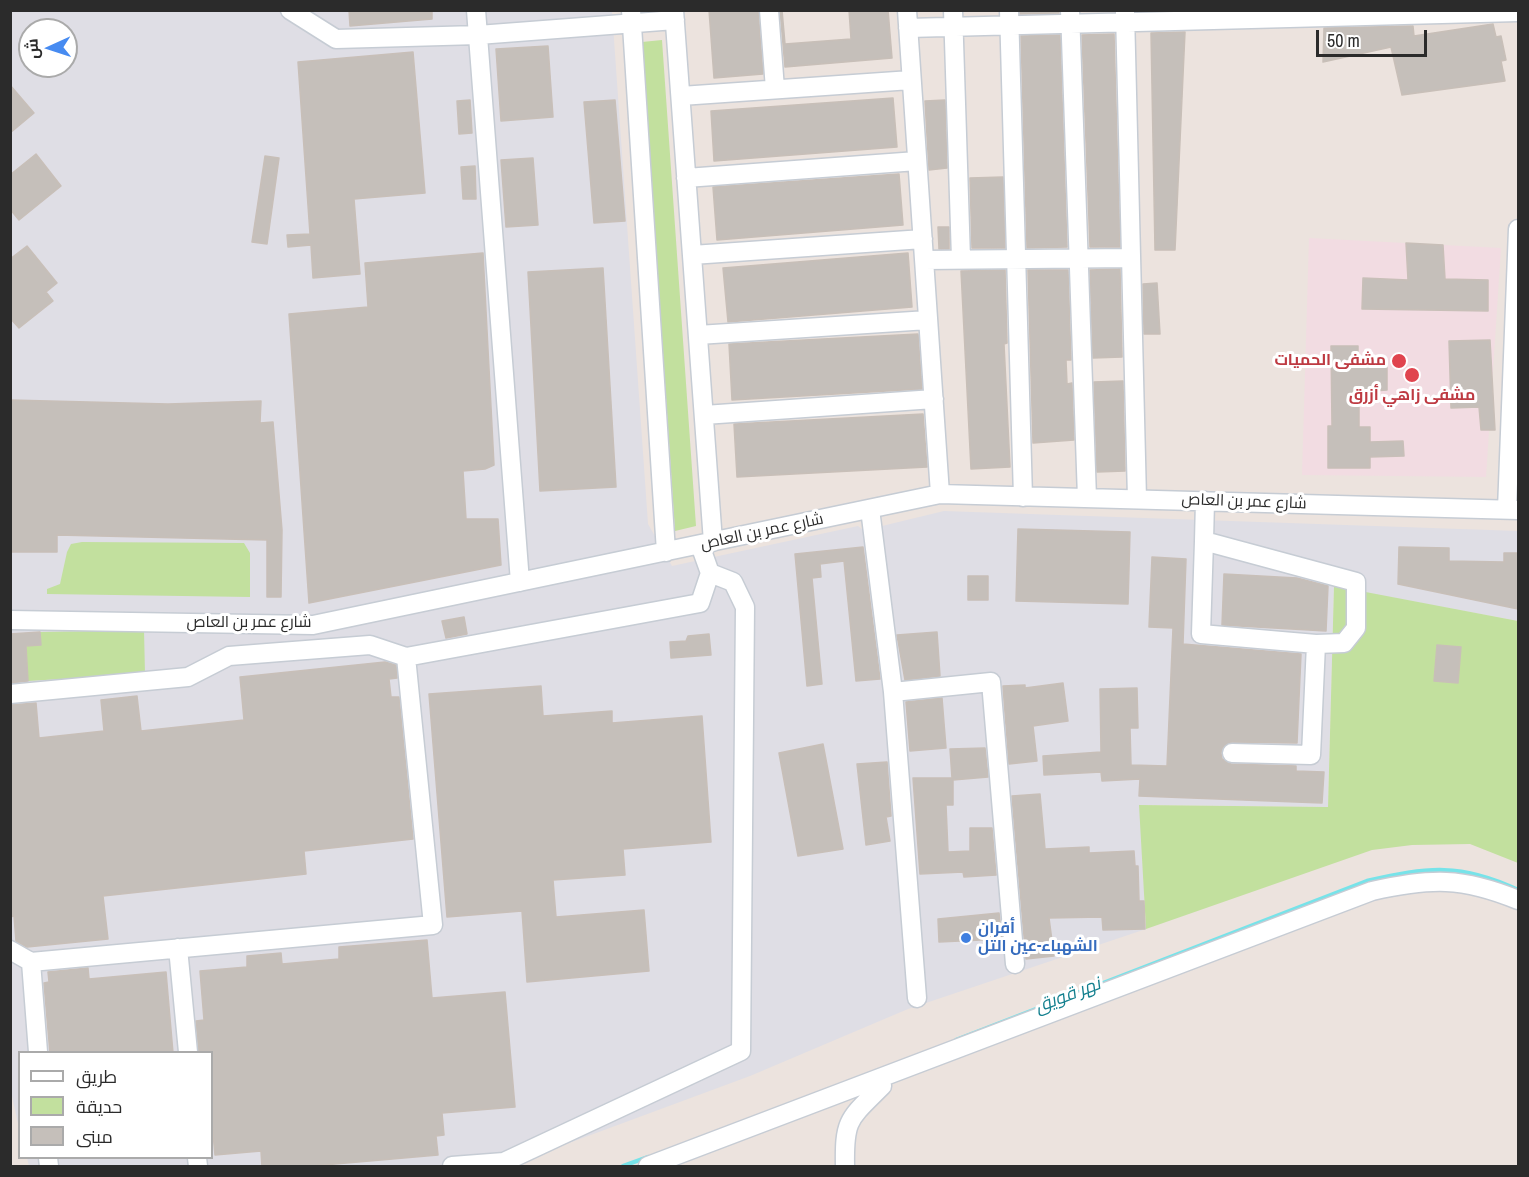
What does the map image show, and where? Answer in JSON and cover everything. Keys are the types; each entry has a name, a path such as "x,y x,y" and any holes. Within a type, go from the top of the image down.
{"street":[{"path":"10,693 188,677 229,656 369,645 406,657 700,603 711,573 706,543 704,415 675,15 632,17 478,35 336,39 290,10"},
{"path":"476,10 520,582"},
{"path":"769,10 775,89"},
{"path":"940,494 907,19 1518,12"},
{"path":"1125,16 1137,499"},
{"path":"632,17 666,552"},
{"path":"1070,17 1087,498"},
{"path":"1009,18 1023,496"},
{"path":"953,19 961,259"},
{"path":"681,96 911,80"},
{"path":"686,177 917,161"},
{"path":"1513,509 1518,229"},
{"path":"692,255 923,239"},
{"path":"924,260 1131,258"},
{"path":"698,335 928,320"},
{"path":"704,415 934,399"},
{"name":"شارع عمر بن العاص","path":"10,620 313,625 940,494 1513,509"},
{"path":"1204,541 1356,582 1356,628 1344,644 1316,644 1201,634 1205,501"},
{"path":"870,509 893,692 917,998"},
{"path":"452,1167 504,1162 741,1051 745,607 734,582 711,573"},
{"path":"1232,753 1311,755 1316,644"},
{"path":"10,950 30,962 434,925 406,657"},
{"path":"893,692 991,682 1015,964"},
{"path":"648,1167 1372,891 1413,881 1450,880 1486,887 1518,900"},
{"path":"178,948 188,1051"},
{"path":"30,962 38,1051"},
{"path":"845,1167 844,1133 854,1113 882,1086 881,1078"}],"shaded area":[{"path":"11,11 612,11 648,524 672,566 858,526 873,538 882,526 944,511 1518,531 1518,621 1334,587 1328,807 1140,805 1146,929 908,1009 750,1076 507,1166 29,1166 27,1159 213,1159 213,1051 18,1051 18,1124 11,1092"},
{"name":"مشفى الحميات","path":"1309,238 1501,248 1486,477 1302,475"}],"green space":[{"path":"662,40 696,526 675,531 642,42"},
{"path":"82,542 244,543 250,553 250,597 47,594 47,589 60,584 71,544"},
{"path":"1334,586 1518,621 1518,863 1470,844 1412,845 1372,850 1146,929 1139,805 1328,807"},
{"path":"144,630 145,674 28,681 26,646 41,645 40,632"}],"building":[{"path":"349,10 432,10 432,19 350,26"},
{"path":"709,10 758,10 763,74 714,78"},
{"path":"780,10 782,10 785,44 851,39 849,10 888,10 892,58 785,67"},
{"path":"1020,10 1059,10 1059,13 1020,14"},
{"path":"1493,24 1496,37 1501,36 1506,60 1501,61 1505,81 1402,95 1391,47 1323,62 1324,28 1413,26 1414,36"},
{"path":"1185,32 1175,250 1155,250 1151,33"},
{"path":"1114,34 1120,247 1090,247 1082,35"},
{"path":"1060,35 1067,247 1027,248 1021,36"},
{"path":"548,46 553,117 501,121 496,49"},
{"path":"413,52 425,193 354,199 360,274 313,278 311,245 288,247 287,235 310,234 298,62"},
{"path":"10,85 34,113 10,133"},
{"path":"893,98 897,147 714,161 711,111"},
{"path":"470,100 472,133 459,134 457,101"},
{"path":"615,100 625,221 594,223 584,102"},
{"path":"945,100 947,168 929,170 925,101"},
{"path":"36,154 61,186 19,220 10,209 10,175"},
{"path":"265,156 279,158 267,244 252,242"},
{"path":"533,158 538,225 506,227 501,160"},
{"path":"475,166 476,199 463,199 461,167"},
{"path":"899,174 903,225 717,240 713,187"},
{"path":"1003,177 1005,248 972,248 970,178"},
{"path":"938,227 949,227 949,249 939,249"},
{"path":"1406,243 1443,245 1445,279 1488,280 1488,311 1362,309 1363,278 1408,280"},
{"path":"27,246 57,283 46,292 53,301 19,328 10,318 10,259"},
{"path":"483,253 494,465 485,469 463,471 466,519 498,519 501,565 309,603 289,314 368,307 365,263"},
{"path":"908,253 912,307 728,322 723,268"},
{"path":"603,268 616,487 540,491 528,272"},
{"path":"1120,269 1122,357 1093,358 1090,270"},
{"path":"1005,270 1007,343 1004,344 1010,467 971,469 961,271"},
{"path":"1028,270 1068,270 1071,360 1066,360 1067,384 1072,383 1074,440 1033,443"},
{"path":"1157,283 1160,334 1144,334 1143,284"},
{"path":"918,334 922,389 732,400 729,344"},
{"path":"1490,340 1495,430 1481,430 1479,407 1451,408 1449,341"},
{"path":"1331,346 1358,346 1358,364 1387,364 1387,390 1359,392 1359,427 1370,427 1370,442 1403,441 1404,456 1370,457 1370,468 1328,468 1328,426 1332,426"},
{"path":"1123,381 1125,471 1097,472 1094,382"},
{"path":"10,400 168,404 261,401 260,423 273,422 282,530 281,597 267,597 267,540 57,535 57,552 10,552"},
{"path":"923,414 927,467 737,477 734,424"},
{"path":"1018,529 1130,532 1128,604 1016,601"},
{"path":"863,547 880,679 856,681 844,561 820,564 821,577 812,578 822,684 807,686 795,554"},
{"path":"1399,547 1449,548 1449,561 1504,562 1504,553 1518,553 1518,609 1398,584"},
{"path":"1152,557 1186,559 1183,644 1301,654 1297,743 1232,742 1223,747 1221,753 1222,759 1231,764 1296,766 1296,771 1324,772 1322,803 1139,796 1140,779 1102,781 1101,772 1044,775 1043,756 1101,752 1100,689 1137,688 1138,728 1130,728 1131,765 1167,766 1173,628 1149,627"},
{"path":"1224,574 1297,578 1328,586 1326,631 1222,625"},
{"path":"968,576 988,576 988,600 968,600"},
{"path":"464,617 467,634 446,638 442,621"},
{"path":"40,632 41,645 26,646 28,681 10,683 10,634"},
{"path":"937,632 940,676 905,680 897,635"},
{"path":"709,634 711,655 671,658 670,642 686,641 688,636"},
{"path":"1437,645 1461,647 1458,683 1434,681"},
{"path":"385,662 396,665 397,678 389,679 391,697 399,697 413,839 304,851 306,874 103,896 108,939 27,947 16,941 14,916 10,917 10,705 36,703 39,738 104,731 101,700 137,696 141,731 244,720 240,677"},
{"path":"1063,683 1068,721 1033,726 1037,761 1009,764 1003,686 1025,685 1025,688"},
{"path":"541,686 543,716 612,711 612,723 702,716 711,842 623,849 625,875 553,880 556,917 644,910 649,971 527,982 522,911 447,917 429,694"},
{"path":"942,698 946,748 910,751 906,702"},
{"path":"823,744 843,849 798,856 779,753"},
{"path":"985,748 988,777 953,780 953,805 946,805 948,852 970,851 970,828 992,828 996,875 964,877 963,872 920,874 913,778 952,778 950,749"},
{"path":"887,762 891,816 886,817 890,841 866,845 857,764"},
{"path":"1040,794 1045,849 1089,847 1089,853 1134,851 1135,866 1138,866 1139,901 1144,901 1145,929 1103,930 1102,917 1049,918 1054,956 1026,959 1012,796"},
{"path":"999,913 1002,939 939,942 938,919"},
{"path":"427,940 432,998 505,992 515,1107 442,1113 444,1135 436,1136 438,1155 301,1167 262,1167 261,1151 215,1155 213,1051 199,1051 196,1021 204,1020 200,971 247,967 247,956 281,953 282,964 339,959 339,947"},
{"path":"88,968 89,979 166,972 173,1051 50,1051 44,983 49,982 48,972"}],"waterway":[{"name":"نهر قويق","path":"956,1040 1367,881 1408,873 1444,870 1479,875 1518,890"},
{"name":"نهر قويق","path":"623,1166 648,1157"}],"place":[{"name":"مشفى الحميات","path":"1399,361"},
{"name":"مشفى زاهي أزرق","path":"1412,375"},
{"name":"أفران الشهباء-عين التل","path":"966,938"}]}
